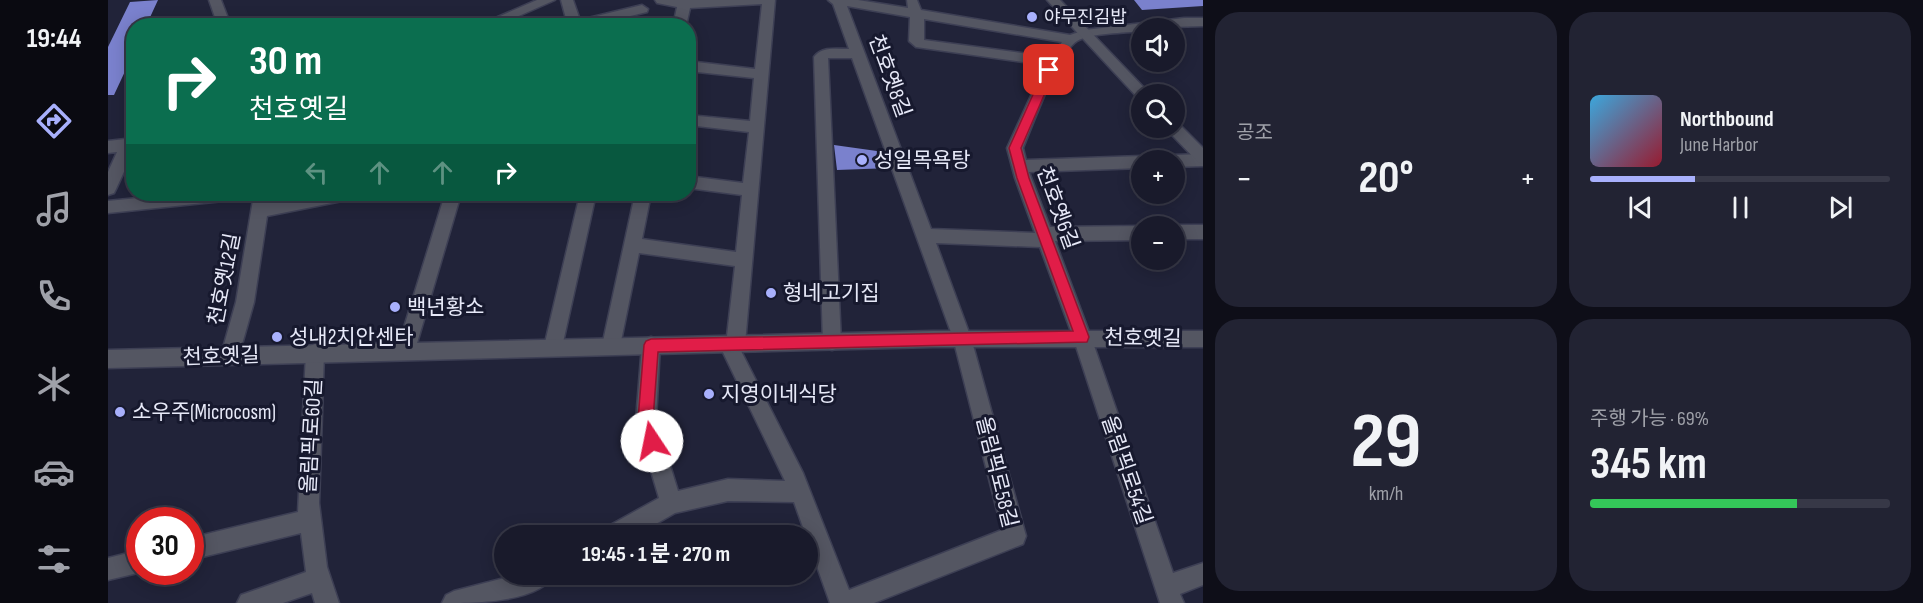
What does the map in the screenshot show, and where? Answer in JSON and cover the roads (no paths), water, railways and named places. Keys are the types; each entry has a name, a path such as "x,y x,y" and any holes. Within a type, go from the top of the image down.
{"street":[{"path":"215,0 222,18"},
{"path":"503,18 549,0"},
{"path":"567,0 572,18"},
{"path":"661,0 687,2 762,0"},
{"path":"732,344 744,260 769,0"},
{"path":"837,0 913,6 1078,36 1184,22 1203,22"},
{"name":"천호옛8길","path":"837,0 962,338"},
{"path":"1053,0 1078,36 1132,84"},
{"path":"682,18 687,2"},
{"path":"597,18 644,4"},
{"path":"913,6 918,20 916,41 921,44 1055,62"},
{"name":"천호옛6길","path":"1078,36 1049,70 1015,148 1082,337"},
{"path":"832,342 821,57 824,54 857,53"},
{"path":"696,67 762,74"},
{"path":"696,121 756,127"},
{"path":"1183,138 1203,159"},
{"path":"108,147 126,145"},
{"path":"108,189 126,154"},
{"path":"1185,160 1203,159"},
{"path":"1020,166 1131,162"},
{"path":"696,183 750,190"},
{"path":"108,207 166,201"},
{"path":"406,350 451,201"},
{"path":"553,347 586,201"},
{"path":"611,346 642,201"},
{"name":"천호옛12길","path":"230,355 245,302 261,202"},
{"path":"1185,232 1203,232"},
{"path":"924,236 1045,237 1131,233"},
{"path":"632,245 744,260"},
{"name":"올림픽로54길","path":"1082,337 1170,595"},
{"name":"천호옛길","path":"108,359 962,338 1203,339"},
{"name":"올림픽로58길","path":"732,344 801,492 844,603 1015,536 962,338"},
{"path":"651,345 646,420 671,503"},
{"name":"올림픽로60길","path":"315,353 308,503 316,567 327,603"},
{"path":"632,525 671,503 728,490 801,492"},
{"name":"올림픽로60길","path":"204,546 310,520"},
{"path":"108,569 126,564"},
{"path":"1170,595 1203,574"},
{"path":"249,603 320,579"},
{"path":"454,603 524,585"}],"place":[{"name":"야무진김밥","path":"1032,17"},
{"name":"성일목욕탕","path":"862,160"},
{"name":"형네고기집","path":"771,293"},
{"name":"백년황소","path":"395,307"},
{"name":"성내2치안센타","path":"277,337"},
{"name":"지영이네식당","path":"709,394"},
{"name":"소우주(Microcosm)","path":"120,412"}]}
